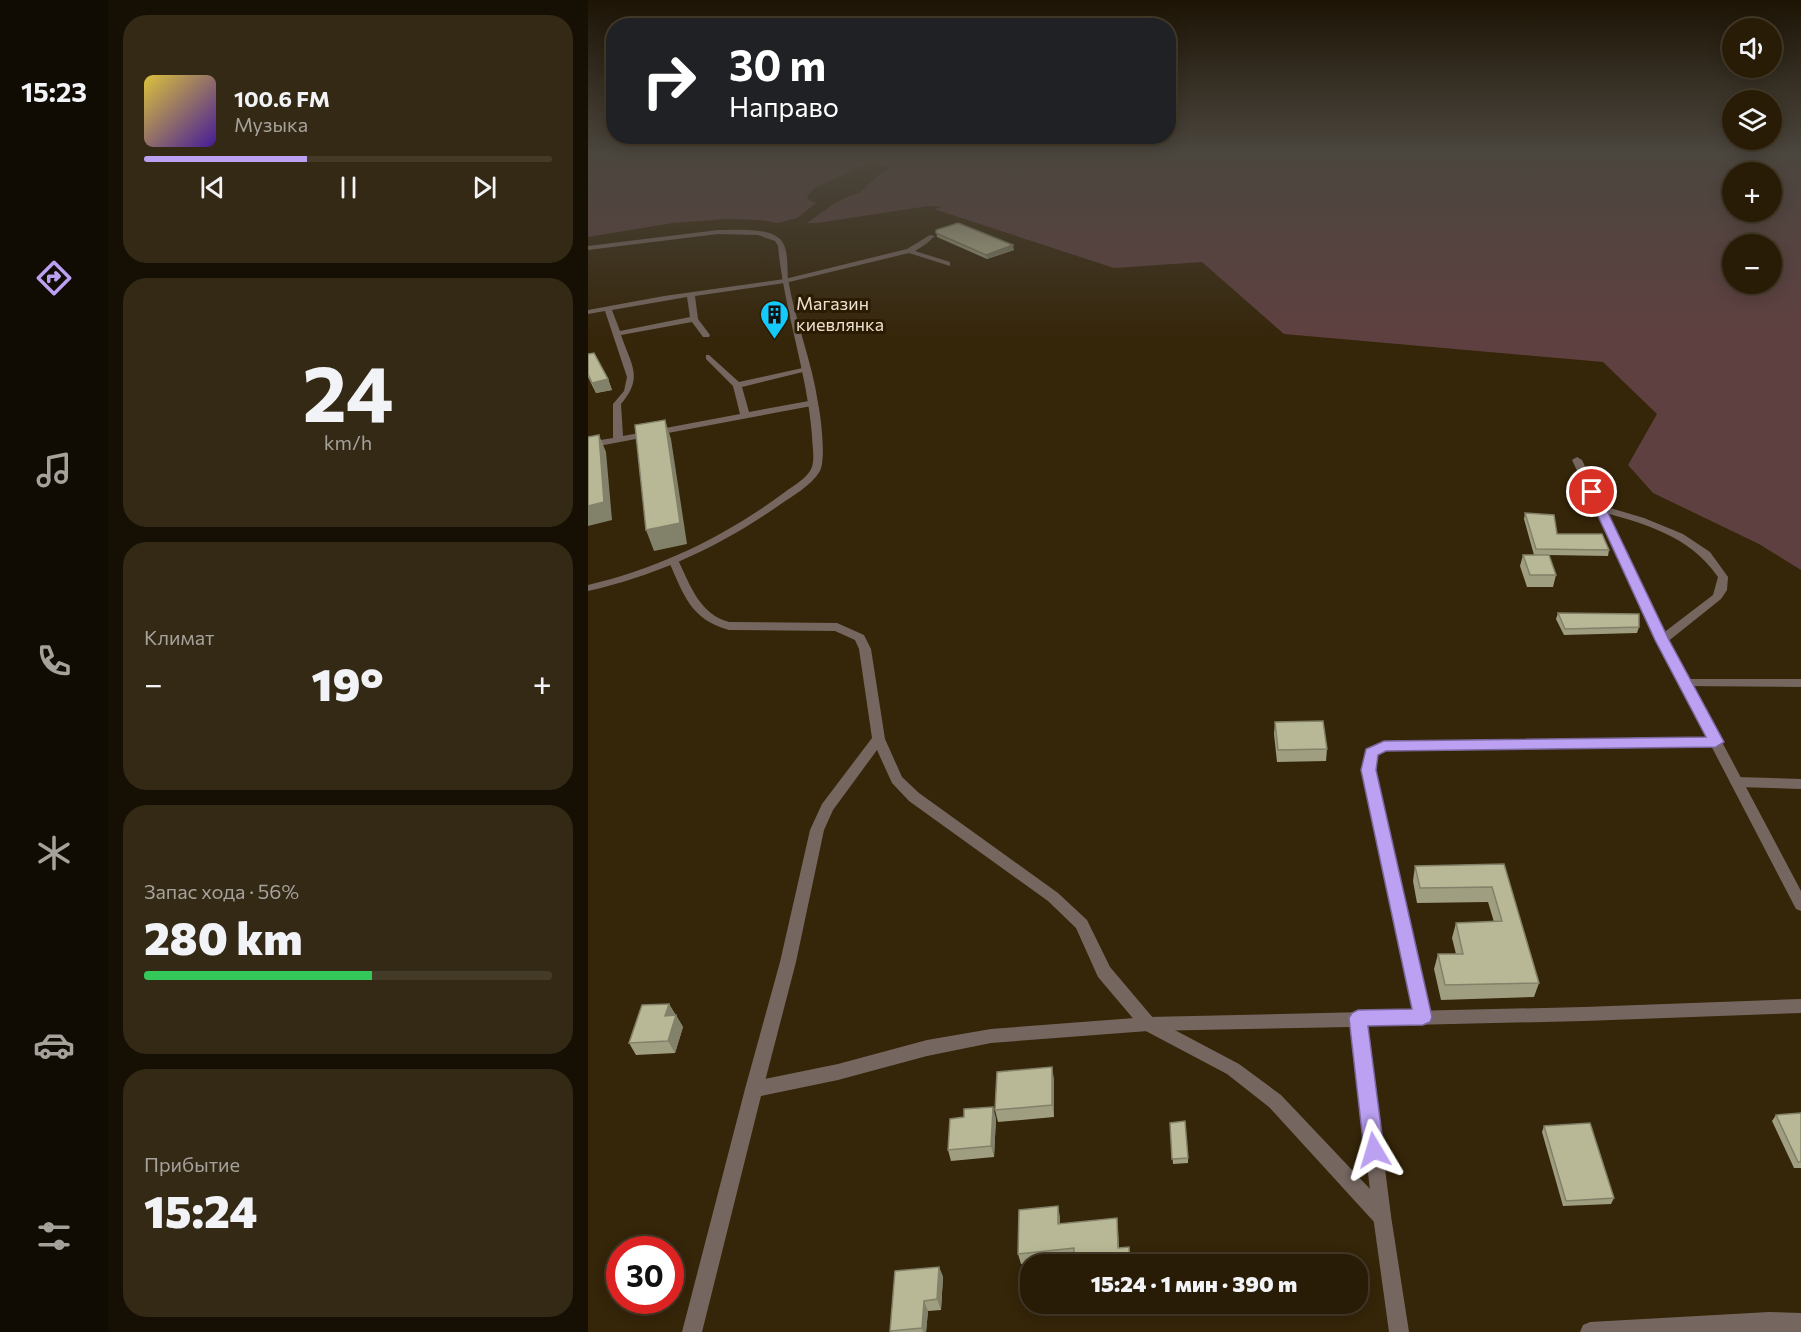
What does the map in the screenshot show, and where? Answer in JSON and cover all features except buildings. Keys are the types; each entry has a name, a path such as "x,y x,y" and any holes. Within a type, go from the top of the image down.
{"street":[{"path":"588,248 734,231 759,233 777,240 781,246 785,281 814,403 818,458 816,470 807,480 732,531 674,562 641,575 588,588"},
{"path":"588,312 785,281 909,251 932,236"},
{"path":"909,251 947,264"},
{"path":"691,295 694,320 706,335"},
{"path":"608,308 632,376 628,392 617,404 618,440"},
{"path":"616,334 694,320"},
{"path":"709,357 737,385 745,416"},
{"path":"737,385 807,370"},
{"path":"588,445 814,403"},
{"path":"1577,460 1662,640 1799,898"},
{"path":"1600,508 1651,524 1688,542 1704,552 1723,577 1721,590 1717,597 1662,640"},
{"path":"674,562 699,612 715,624 837,627 860,638 865,649 879,739 897,780 914,797 1053,897 1082,924 1104,972 1148,1024 1233,1069 1275,1101 1382,1216"},
{"path":"1684,683 1801,683"},
{"path":"692,1332 788,962 817,830 827,808 879,739"},
{"path":"1423,1017 1368,770 1371,753 1384,746 1716,742"},
{"path":"1737,782 1801,784"},
{"path":"754,1089 838,1072 927,1048 991,1036 1148,1024 1584,1014 1801,1006"},
{"path":"1358,1018 1382,1216 1400,1332"},
{"path":"1590,1332 1769,1322 1801,1323"}],"shaded area":[{"path":"588,217 798,217 778,223 726,219 673,223 588,237"},
{"path":"815,217 855,217 807,223"},
{"path":"959,217 1722,217 1722,222 1782,222 1782,217 1801,217 1801,570 1759,544 1653,493 1628,465 1657,414 1603,362 1284,334 1202,262 1114,268"}],"place":[{"name":"Магазин киевлянка","path":"775,340"}],"route":[{"path":"1374,1150 1358,1018 1423,1017 1368,770 1371,753 1384,746 1716,742 1662,640 1592,492"}]}
